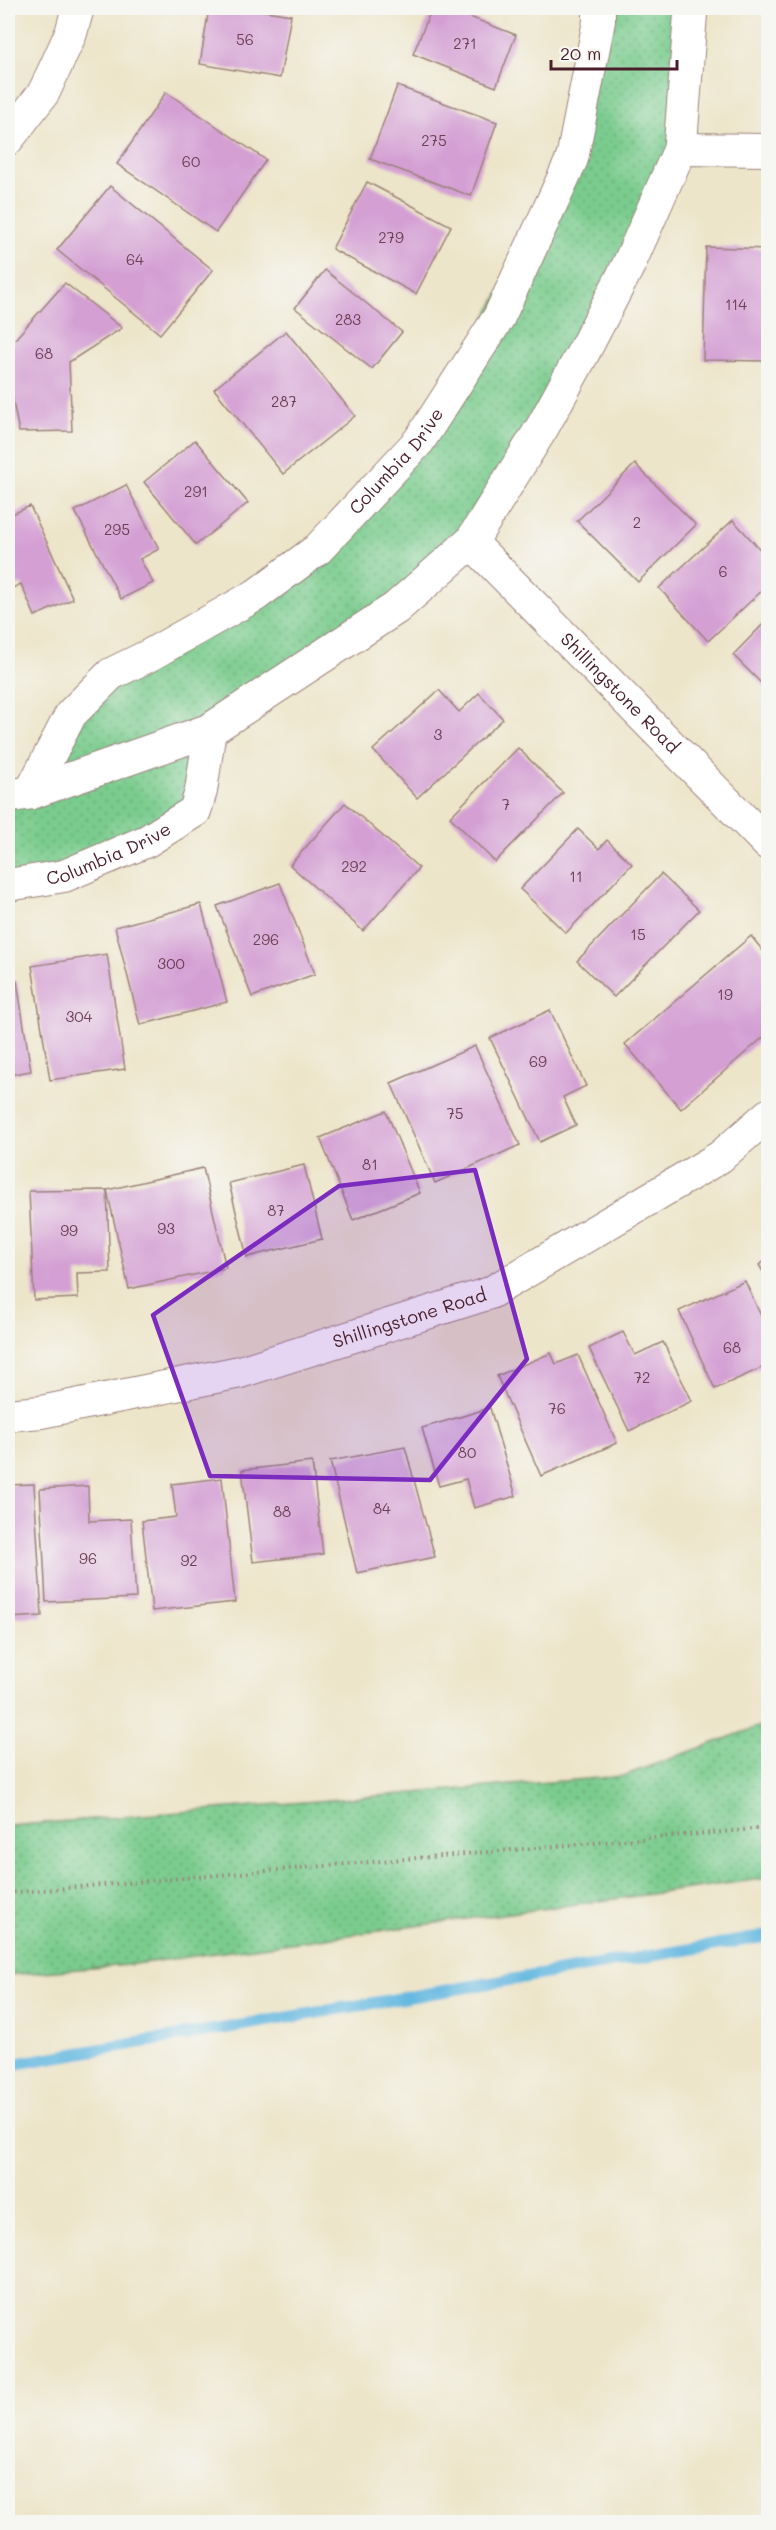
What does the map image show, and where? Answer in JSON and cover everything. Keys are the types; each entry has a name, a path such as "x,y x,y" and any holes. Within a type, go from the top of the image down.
{"street":[{"path":"8,139 44,92 71,33 78,8"},
{"name":"Columbia Drive","path":"19,795 71,714 111,674 256,596 318,549 419,441 499,317 572,159 599,8"},
{"name":"Columbia Drive","path":"19,795 210,730 396,608 471,542 543,426 584,351 629,264 680,150 692,8"},
{"path":"680,150 768,150"},
{"name":"Shillingstone Road","path":"471,542 768,844"},
{"name":"Columbia Drive","path":"8,885 64,876 147,841 195,811 201,791 210,730"},
{"name":"Shillingstone Road","path":"8,1415 40,1412 240,1372 490,1293 720,1157 768,1115"}],"path":[{"path":"8,1893 768,1828"}],"highlighted area":[{"path":"475,1170 527,1359 430,1480 210,1476 153,1315 339,1186"}],"green space":[{"path":"599,8 691,8 680,149 471,542 211,730 203,812 8,886 8,804 71,714 256,595 419,441 572,159"},
{"path":"768,1723 768,1878 128,1965 8,1975 8,1826 623,1776"}],"building":[{"path":"209,8 245,8 291,15 280,78 200,64"},
{"path":"432,8 447,8 516,35 496,87 413,54"},
{"path":"397,86 497,122 471,196 370,159"},
{"path":"166,92 266,160 216,232 117,164"},
{"path":"367,182 451,226 416,294 332,249"},
{"path":"110,186 213,270 160,334 57,250"},
{"path":"706,247 768,249 768,361 703,360"},
{"path":"325,270 402,332 372,369 295,308"},
{"path":"65,283 122,328 69,362 72,431 19,432 8,376 8,347"},
{"path":"286,331 355,416 283,474 214,389"},
{"path":"195,440 248,503 196,545 144,482"},
{"path":"635,464 696,525 638,582 577,521"},
{"path":"126,485 159,549 140,559 153,583 121,599 75,511"},
{"path":"30,506 73,599 35,616 21,584 8,590 8,516"},
{"path":"733,520 768,558 768,585 708,641 659,588"},
{"path":"768,619 768,690 733,655"},
{"path":"439,690 459,712 479,693 503,719 417,798 373,750"},
{"path":"518,748 563,793 495,862 450,817"},
{"path":"345,803 419,868 363,931 290,865"},
{"path":"578,829 599,849 607,840 632,864 566,933 520,889"},
{"path":"661,874 699,910 614,997 577,961"},
{"path":"280,883 315,974 252,997 217,906"},
{"path":"201,904 227,1002 140,1025 115,927"},
{"path":"751,936 768,957 768,1033 681,1109 625,1044"},
{"path":"107,954 125,1069 50,1080 32,966"},
{"path":"17,981 31,1071 8,1075 8,982"},
{"path":"550,1010 586,1086 563,1097 576,1125 540,1142 490,1038"},
{"path":"475,1046 520,1145 435,1183 391,1083"},
{"path":"386,1111 420,1193 353,1220 320,1138"},
{"path":"304,1165 322,1239 247,1257 229,1183"},
{"path":"203,1168 226,1268 129,1289 107,1190"},
{"path":"107,1190 110,1272 77,1273 78,1298 34,1300 29,1191"},
{"path":"768,1259 768,1280 759,1265"},
{"path":"745,1281 768,1331 768,1365 715,1389 679,1311"},
{"path":"623,1332 635,1355 663,1342 692,1401 629,1431 589,1348"},
{"path":"551,1353 556,1364 578,1355 617,1443 541,1476 497,1376"},
{"path":"490,1408 516,1496 474,1508 466,1479 439,1486 422,1428"},
{"path":"405,1447 435,1557 357,1573 330,1461"},
{"path":"312,1462 323,1554 253,1562 242,1470"},
{"path":"222,1478 235,1602 152,1611 142,1521 176,1517 172,1484"},
{"path":"34,1484 42,1616 8,1618 8,1485"},
{"path":"88,1486 89,1521 131,1519 136,1598 46,1602 40,1489"}],"waterway":[{"path":"8,2065 768,1936"}]}
